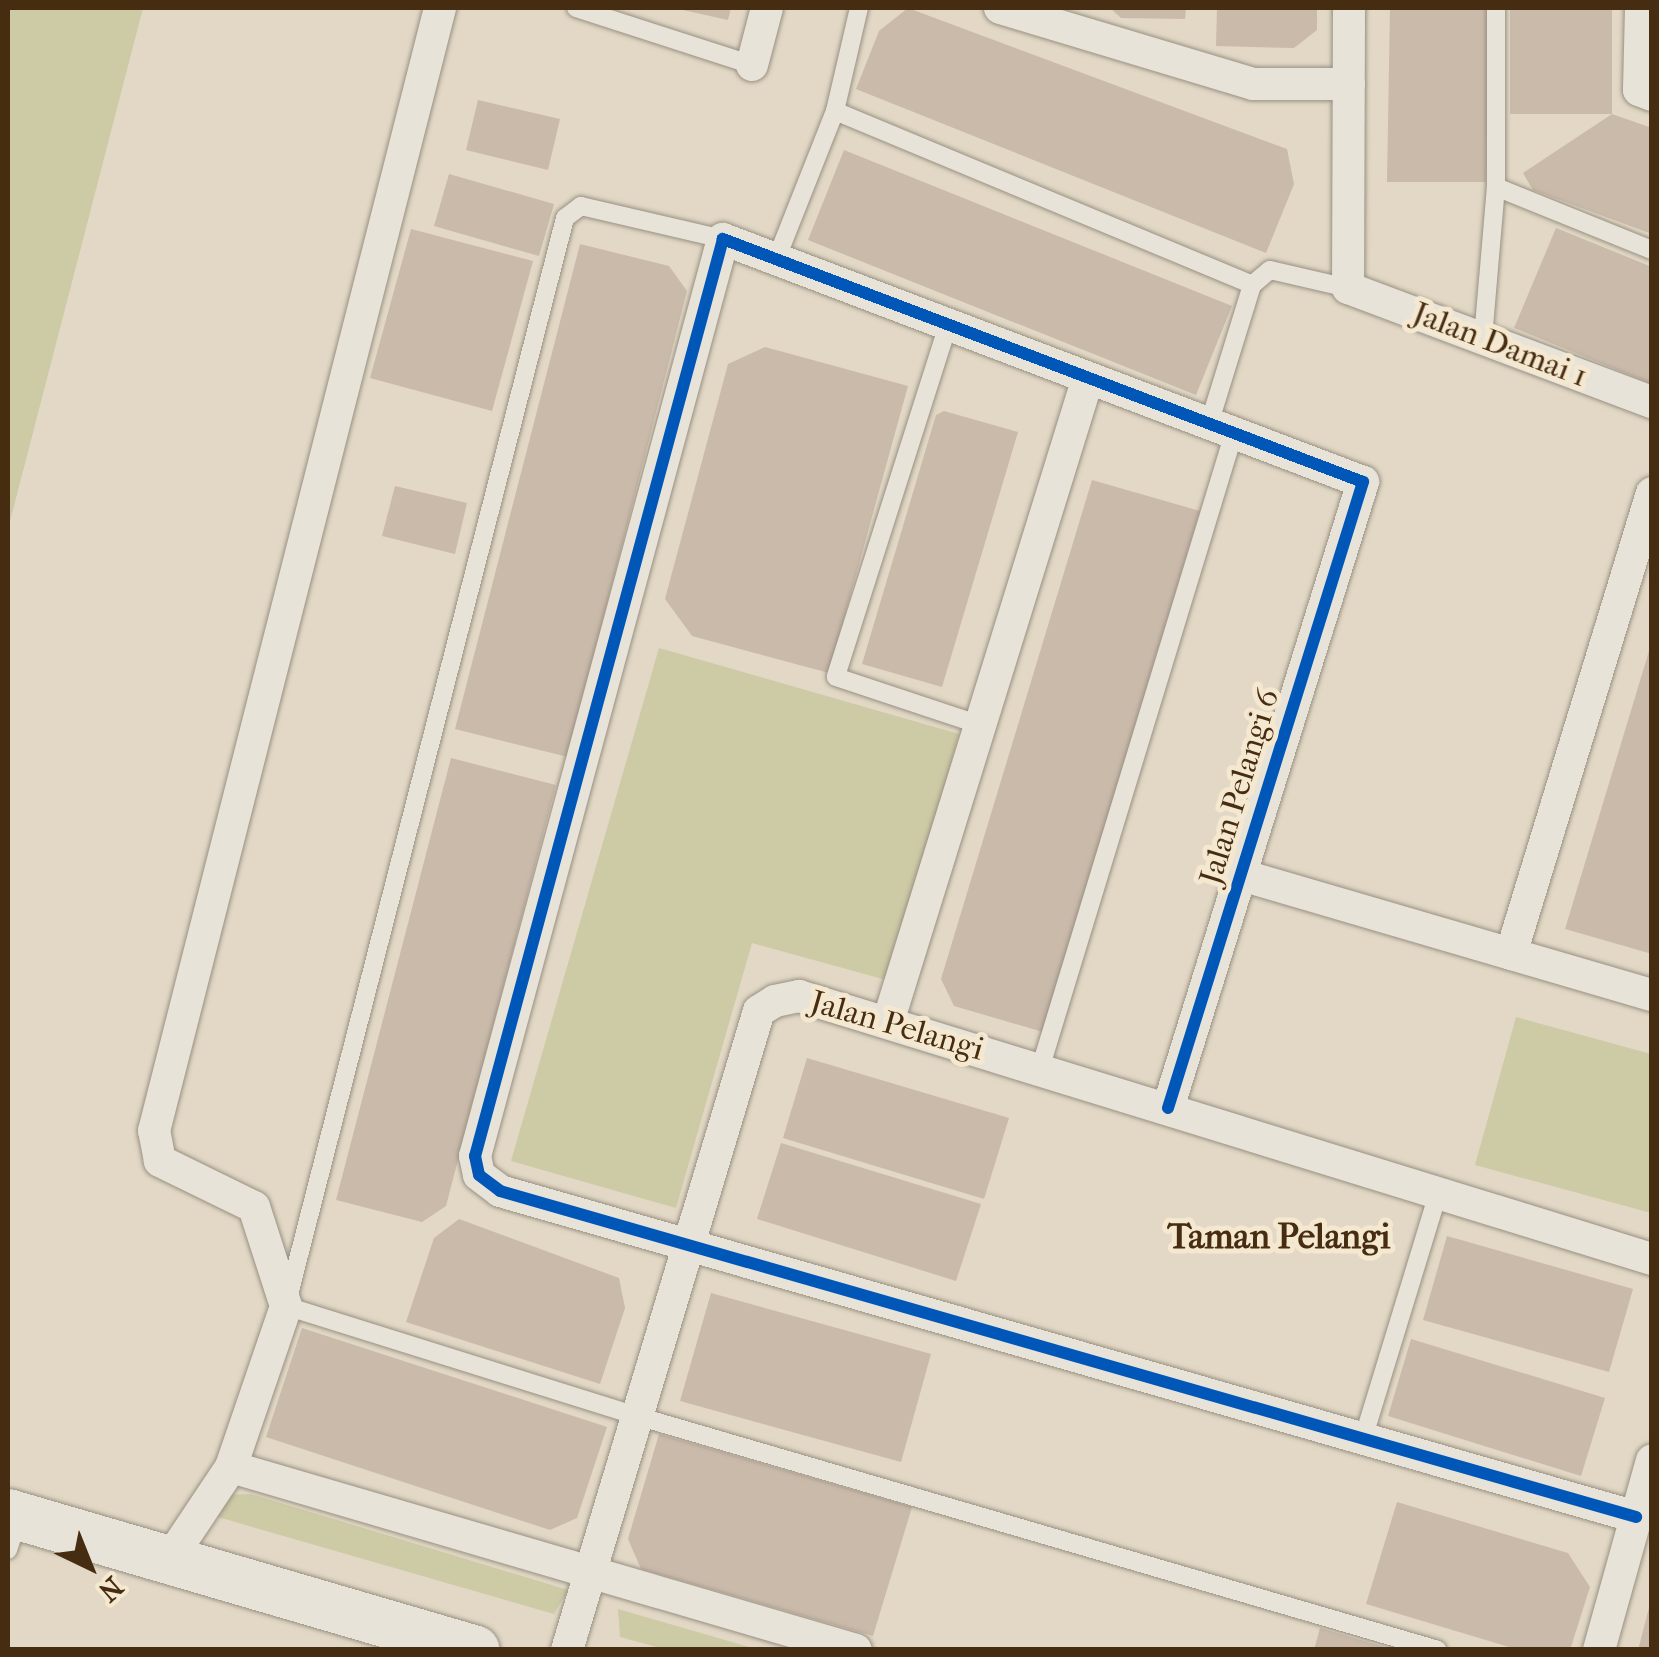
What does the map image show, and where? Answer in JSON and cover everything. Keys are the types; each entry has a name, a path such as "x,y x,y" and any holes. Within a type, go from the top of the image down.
{"street":[{"path":"170,1560 231,1467 286,1306 254,1207 160,1161 154,1131 440,8"},
{"path":"752,65 767,8"},
{"path":"1000,8 1048,16 1253,84 1349,84"},
{"path":"1348,288 1349,8"},
{"path":"1641,8 1638,90 1652,95"},
{"path":"1222,429 723,240 475,1156 479,1174 500,1190 1636,1517"},
{"name":"Jalan Damai 1","path":"1348,288 1652,402"},
{"path":"888,1022 977,724 1088,378"},
{"name":"Jalan Pelangi 6","path":"1168,1108 1362,482 1222,429"},
{"path":"1511,954 1652,493"},
{"path":"1242,875 1652,995"},
{"name":"Jalan Pelangi","path":"689,1245 758,1011 799,996 1652,1259"},
{"path":"567,1650 689,1245"},
{"path":"1598,1650 1652,1460"},
{"path":"231,1467 856,1650"},
{"path":"11,1526 170,1560 476,1650"}],"lane":[{"path":"576,8 610,13 752,65"},
{"path":"776,260 835,111 859,8"},
{"path":"1482,338 1496,187 1496,8"},
{"path":"835,111 1252,285"},
{"path":"1496,187 1652,250"},
{"path":"723,240 580,206 565,218 286,1306 638,1416 1438,1650"},
{"path":"1040,1069 1222,429 1252,285 1270,270 1348,288"},
{"path":"948,325 836,677 977,724"},
{"path":"1364,1438 1438,1193"}],"shaded area":[{"path":"8,8 143,8 8,529"},
{"path":"659,648 959,734 890,981 752,943 676,1208 511,1161"},
{"path":"1516,1017 1651,1054 1651,1213 1475,1165"},
{"path":"251,1494 568,1590 554,1614 218,1517 225,1495"},
{"path":"618,1609 756,1649 664,1649 620,1637"}],"building":[{"path":"674,8 731,8 728,20"},
{"path":"908,8 1287,149 1294,184 1266,253 856,89 879,31"},
{"path":"1110,8 1186,8 1185,19 1121,18"},
{"path":"1217,8 1317,8 1317,30 1294,48 1216,46"},
{"path":"1390,8 1489,8 1486,182 1387,182"},
{"path":"1510,8 1612,8 1612,114 1510,114"},
{"path":"478,100 560,119 548,170 466,150"},
{"path":"1612,114 1652,128 1652,234 1533,190 1523,173"},
{"path":"844,150 1232,306 1196,395 808,240"},
{"path":"449,174 554,204 539,256 434,226"},
{"path":"1556,228 1652,267 1652,384 1514,328"},
{"path":"411,229 533,261 492,411 370,378"},
{"path":"580,244 669,266 687,291 568,757 455,729"},
{"path":"765,347 908,386 829,673 692,636 665,599 728,364"},
{"path":"944,411 1018,432 942,687 862,664 936,415"},
{"path":"1092,480 1200,511 1043,1032 954,1006 941,979"},
{"path":"395,486 467,503 455,554 382,536"},
{"path":"1652,641 1652,954 1565,929"},
{"path":"451,758 556,785 446,1206 422,1222 336,1200"},
{"path":"807,1058 1009,1118 984,1199 783,1138"},
{"path":"781,1143 981,1204 956,1281 757,1219"},
{"path":"459,1219 619,1278 625,1308 600,1384 406,1322 434,1238"},
{"path":"1447,1236 1633,1289 1609,1372 1423,1320"},
{"path":"711,1293 931,1354 901,1462 680,1401"},
{"path":"302,1328 607,1427 577,1518 550,1530 266,1437"},
{"path":"1411,1339 1605,1398 1581,1476 1388,1416"},
{"path":"659,1434 912,1507 873,1636 641,1569 628,1539"},
{"path":"1397,1502 1568,1553 1590,1587 1570,1650 1519,1650 1366,1604"},
{"path":"1650,1604 1652,1650 1638,1650"},
{"path":"1320,1628 1391,1649 1391,1650 1314,1650"}],"cycle path":[{"path":"1168,1108 1363,482 723,239 475,1156 479,1175 500,1191 1636,1517"}],"district":[{"name":"Taman Pelangi","path":"1279,1237"}]}
